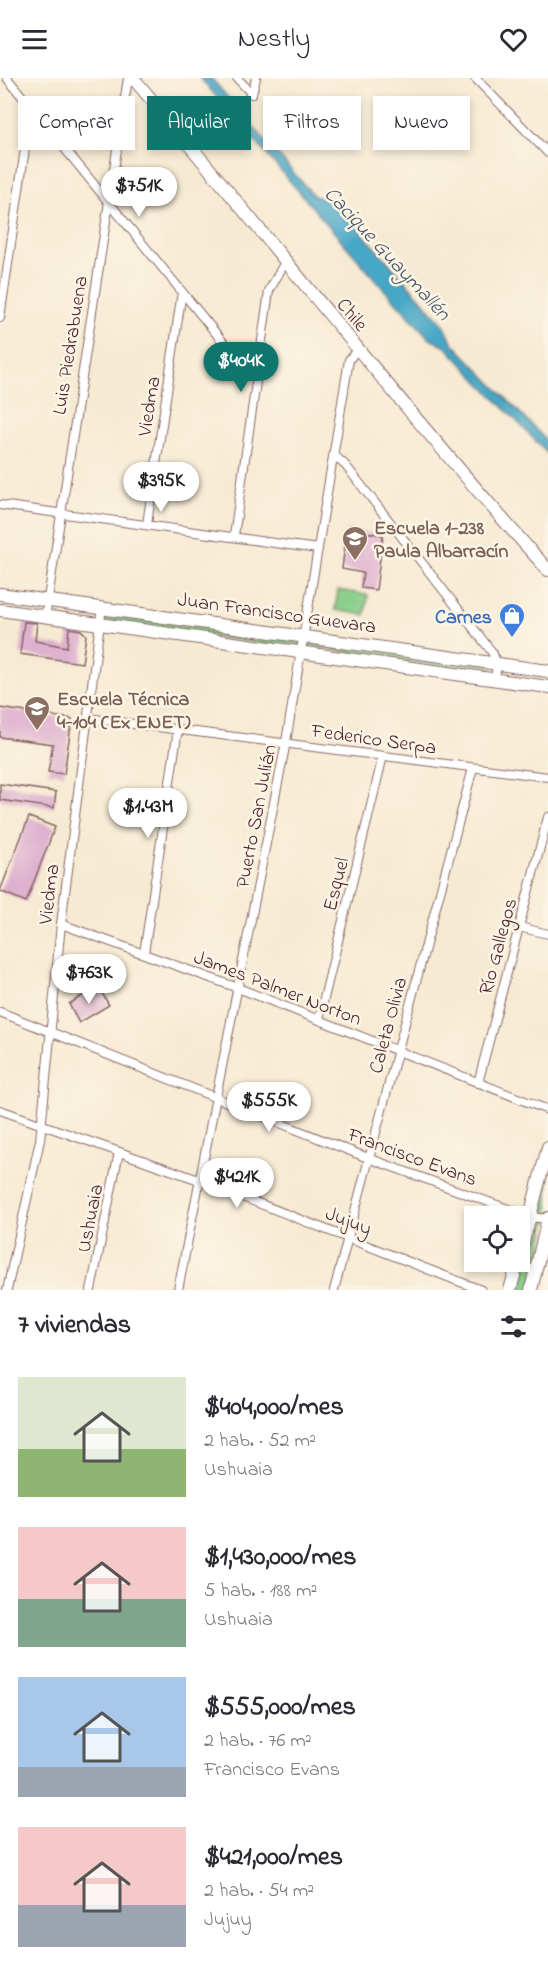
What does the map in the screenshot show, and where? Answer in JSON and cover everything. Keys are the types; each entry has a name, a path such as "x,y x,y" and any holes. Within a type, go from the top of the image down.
{"street":[{"path":"7,78 21,96"},
{"name":"Luis Piedrabuena","path":"45,618 128,78"},
{"name":"Chile","path":"133,78 357,349 548,570"},
{"path":"237,78 252,94 256,78"},
{"path":"475,78 548,153"},
{"path":"0,318 25,150"},
{"path":"66,150 246,370 257,375"},
{"path":"234,536 269,291 285,262"},
{"name":"Viedma","path":"147,524 182,292"},
{"name":"Puerto San Julián","path":"178,1290 286,742 349,360 357,349"},
{"path":"334,455 485,643 496,664 495,680"},
{"path":"0,505 318,549"},
{"name":"Juan Francisco Guevara","path":"0,594 548,671"},
{"name":"Viedma","path":"7,1290 42,1125 61,924 102,608"},
{"name":"Juan Francisco Guevara","path":"0,610 100,626 548,687"},
{"name":"Federico Serpa","path":"87,718 548,777"},
{"path":"144,954 178,729"},
{"name":"Esquel","path":"319,1019 383,756"},
{"name":"Caleta Olivia","path":"334,1290 473,768"},
{"name":"Río Gallegos","path":"478,1083 548,817"},
{"name":"James Palmer Norton","path":"61,924 238,988 548,1110"},
{"path":"519,927 548,934"},
{"name":"Francisco Evans","path":"0,1012 368,1158 500,1206"},
{"name":"Jujuy","path":"0,1110 200,1180 482,1290"},
{"path":"530,1217 548,1148"},
{"name":"Ushuaia","path":"91,1290 119,1152"},
{"name":"Francisco Evans","path":"530,1217 548,1218"},
{"path":"531,1290 548,1218"},
{"path":"510,1290 515,1272"}],"green space":[{"path":"338,590 368,595 365,615 335,610"},
{"path":"105,613 300,641 299,649 103,621"},
{"path":"305,637 491,664 490,676 305,645"},
{"path":"548,1147 548,1218 531,1290 510,1290 515,1272 530,1272 530,1215"}],"water":[{"path":"200,78 211,78 227,96 216,96"},
{"path":"251,124 263,138 263,150 274,150 314,196 334,201 444,325 453,343 548,442 548,454 446,347 430,339 251,137"}],"building":[{"path":"347,529 383,535 376,590 361,588 363,573 342,569"},
{"path":"24,622 37,623 35,641 67,647 69,628 81,630 86,635 82,663 20,654"},
{"path":"0,708 72,719 64,774 48,772 53,744 0,737"},
{"path":"0,784 56,792 54,808 0,800"},
{"path":"29,817 55,827 26,902 0,891"},
{"path":"98,986 109,1005 79,1023 69,1004"}],"place":[{"name":"Escuela 1-238 Paula Albarracín","path":"355,562"},
{"name":"Carnes","path":"512,639"},
{"name":"Escuela Técnica 4-104 (Ex ENET)","path":"37,732"}],"water label":[{"name":"Cacique Guaymallén","path":"388,253"}]}
